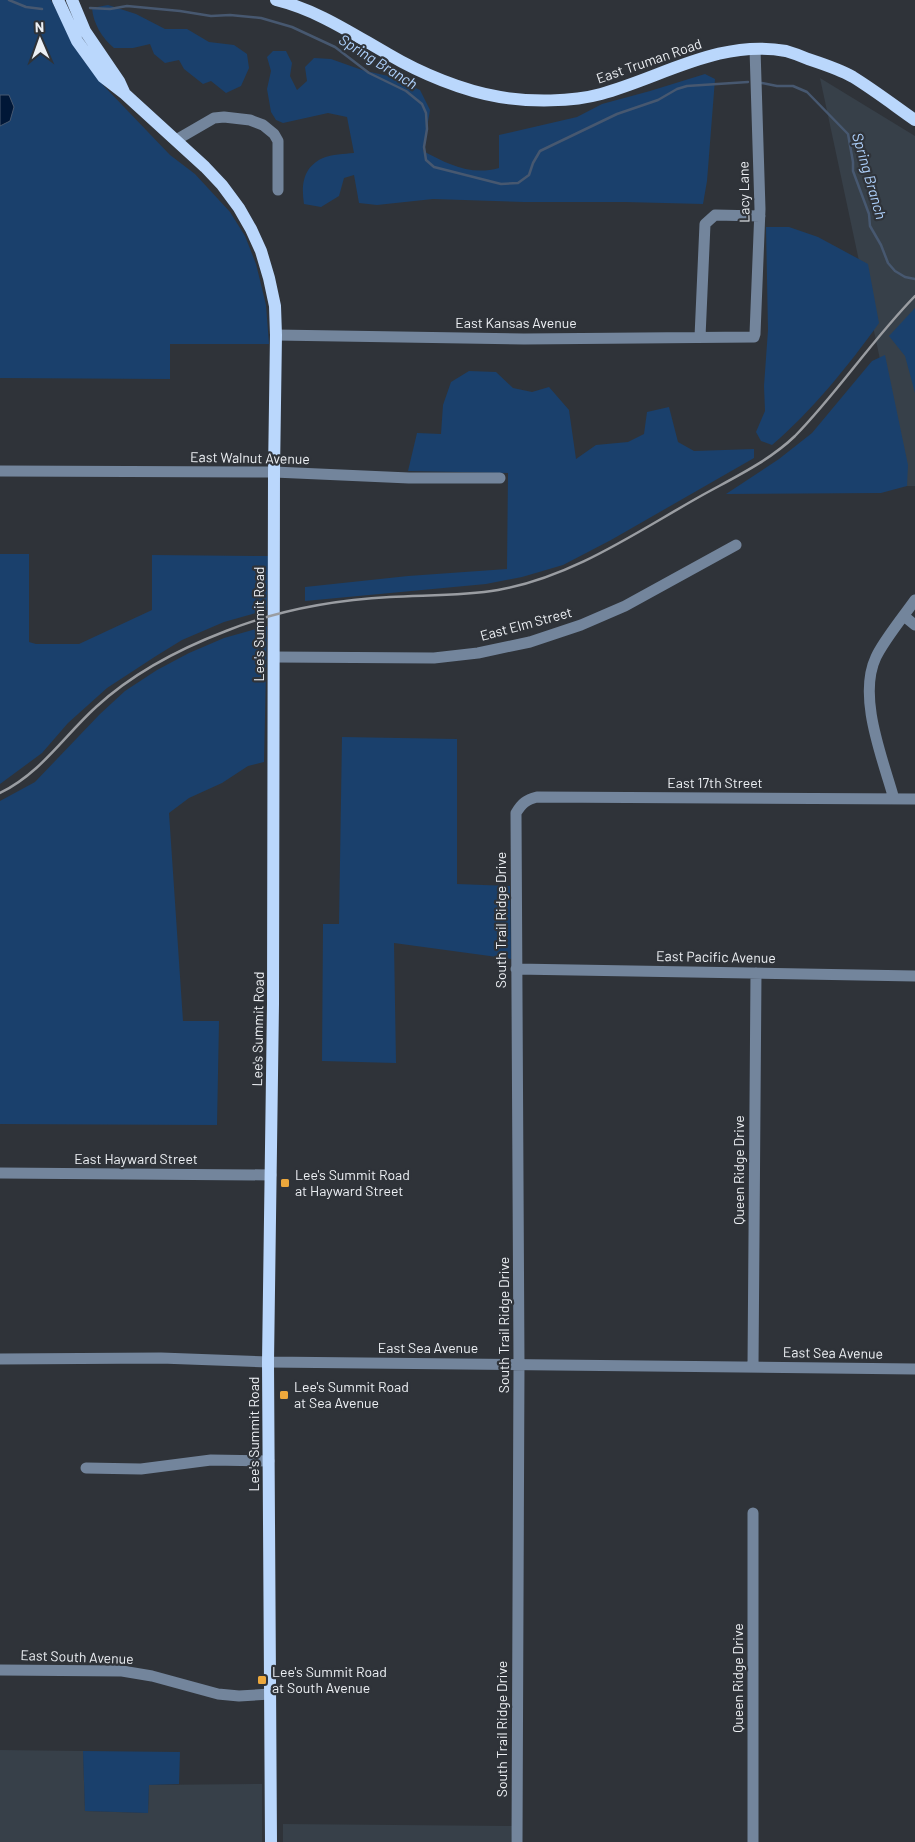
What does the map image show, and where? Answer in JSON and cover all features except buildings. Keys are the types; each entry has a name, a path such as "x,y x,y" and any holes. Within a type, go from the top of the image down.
{"main road":[{"path":"58,0 70,29 88,57 103,77 125,94"},
{"path":"72,0 85,31 119,81 125,94"},
{"path":"77,14 78,0"},
{"name":"East Truman Road","path":"276,0 315,13 337,23 389,55 430,75 457,86 499,97 513,99 569,99 601,94 700,58 730,51 755,49 787,51 853,77 915,120"},
{"name":"Lee's Summit Road","path":"125,94 222,185 247,222 261,251 269,278 274,306 276,335 274,472 274,1004 268,1362 271,1842"}],"street":[{"name":"Lacy Lane","path":"755,49 760,216 755,334"},
{"path":"176,140 214,118 250,120 263,125 274,134 278,141 278,190"},
{"path":"700,337 705,224 715,215 760,216"},
{"name":"East Kansas Avenue","path":"276,335 524,339 754,336 755,334"},
{"name":"East Walnut Avenue","path":"0,471 274,472 409,478 500,478"},
{"name":"East Elm Street","path":"274,657 434,658 478,653 530,642 581,625 625,606 736,545"},
{"path":"894,799 870,711 868,688 876,656 915,600"},
{"path":"904,616 915,625"},
{"name":"East 17th Street","path":"519,808 527,800 537,797 915,799"},
{"name":"South Trail Ridge Drive","path":"517,1842 519,1364 516,813 519,808"},
{"name":"East Pacific Avenue","path":"516,969 915,976"},
{"name":"Queen Ridge Drive","path":"753,1367 756,973"},
{"name":"East Hayward Street","path":"0,1173 271,1175"},
{"name":"East Sea Avenue","path":"0,1358 161,1358 268,1362 915,1369"},
{"path":"86,1468 141,1469 211,1460 269,1461"},
{"name":"Queen Ridge Drive","path":"753,1513 753,1842"},
{"name":"East South Avenue","path":"0,1670 122,1671 152,1676 218,1694 240,1696 270,1694"}],"shaded area":[{"path":"0,0 51,0 82,58 103,85 170,155 195,174 230,212 245,236 256,264 266,305 269,344 170,344 170,379 0,378"},
{"path":"108,5 136,14 165,29 187,29 209,42 234,45 247,54 249,68 241,86 226,93 211,81 203,84 184,69 179,60 165,63 154,54 150,44 133,48 114,48 99,30 92,8"},
{"path":"273,51 286,51 292,63 290,76 297,90 307,81 305,67 314,58 331,59 362,70 388,76 420,90 430,110 423,151 450,164 478,171 499,168 499,135 577,117 602,104 705,74 715,79 707,181 703,204 433,199 377,205 359,203 354,175 344,178 339,196 321,207 304,204 303,183 311,166 323,158 338,154 354,153 347,117 328,113 283,123 276,120 271,112 267,89 271,71 267,57"},
{"path":"820,78 915,136 915,486 907,486"},
{"path":"0,95 9,95 14,107 10,121 0,126"},
{"path":"766,227 789,227 818,237 868,264 879,323 829,387 801,418 772,445 761,441 756,432 765,411 764,386 768,330"},
{"path":"915,308 915,393 905,356 889,336"},
{"path":"885,355 908,465 907,486 881,493 726,494 779,459 812,433 872,361"},
{"path":"469,371 496,372 513,388 532,392 549,387 569,410 576,459 596,445 628,442 644,434 647,412 669,407 678,442 694,451 754,449 754,458 611,540 563,565 522,577 486,584 305,601 305,587 408,576 507,569 508,473 408,471 417,433 441,434 443,405 451,382"},
{"path":"0,554 29,554 29,642 36,644 79,644 152,610 152,555 268,556 267,610 224,622 182,640 156,656 107,688 68,723 42,753 0,784"},
{"path":"267,626 264,762 248,766 222,783 189,798 169,813 183,1021 219,1021 217,1125 0,1124 0,801 35,782 100,714 125,691 157,670 189,653 224,638"},
{"path":"342,737 457,739 457,884 510,886 511,959 394,943 396,1063 322,1061 323,924 339,924"},
{"path":"0,1750 83,1751 85,1811 148,1813 149,1785 262,1784 262,1842 0,1842"},
{"path":"83,1751 180,1752 179,1784 149,1785 148,1813 85,1811"},
{"path":"283,1824 512,1826 511,1842 283,1842"}],"waterway":[{"name":"Spring Branch","path":"9,0 26,7 42,9"},
{"name":"Spring Branch","path":"90,8 110,9 127,6 211,16 230,15 261,18 292,27 335,47 369,73 406,91 422,104 426,113 427,129 424,147 426,160 434,167 501,184 518,183 529,175 540,151 617,114 658,100 677,89 687,86 748,82"},
{"name":"Spring Branch","path":"762,83 777,86 793,86 807,92 848,134 853,171 869,214 870,226 881,245 888,263 895,271 905,277 915,279"}],"railway":[{"path":"0,793 15,785 40,765 84,718 111,694 141,672 208,638 266,617 307,607 369,598 471,593 525,584 577,564 627,539 749,470 795,436 915,296"}],"place":[{"name":"Lee's Summit Road at Hayward Street","path":"285,1183"},
{"name":"Lee's Summit Road at Sea Avenue","path":"284,1395"},
{"name":"Lee's Summit Road at South Avenue","path":"262,1680"}]}
